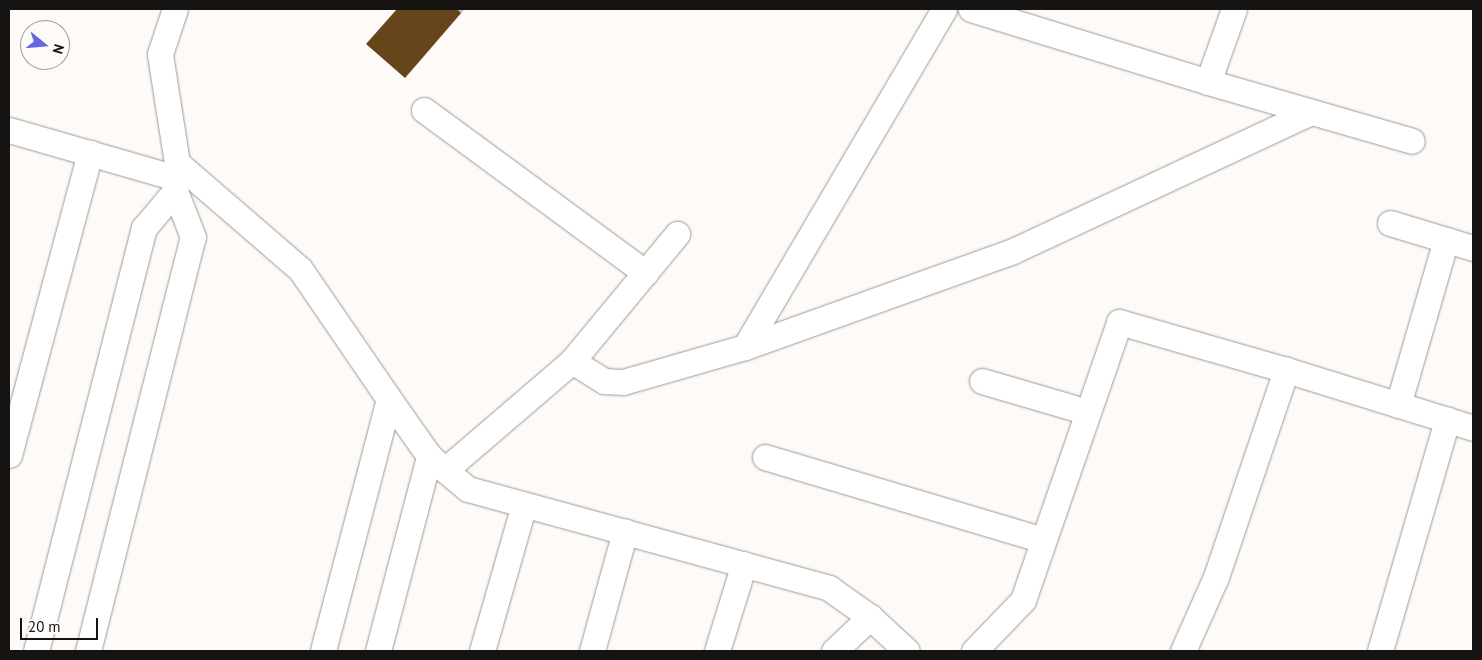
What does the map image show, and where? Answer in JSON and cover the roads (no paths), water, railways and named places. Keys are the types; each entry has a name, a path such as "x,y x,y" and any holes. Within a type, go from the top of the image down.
{"street":[{"path":"88,651 193,236 176,177 160,54 175,9"},
{"path":"745,347 944,9"},
{"path":"972,9 1208,82 1412,141"},
{"path":"1208,82 1234,9"},
{"path":"424,110 646,273"},
{"path":"572,361 604,381 623,382 745,347 1013,251 1311,112"},
{"path":"9,130 176,177 300,269 389,399 437,463 468,490 829,588 870,617 907,651"},
{"path":"9,455 90,153"},
{"path":"36,651 144,228 176,177"},
{"path":"1390,223 1473,248"},
{"path":"378,651 437,463 572,361 677,234"},
{"path":"1398,405 1446,240"},
{"path":"974,651 1023,600 1119,322 1286,370 1473,428"},
{"path":"1183,651 1216,577 1286,370"},
{"path":"982,381 1088,412"},
{"path":"323,651 389,399"},
{"path":"1380,651 1447,420"},
{"path":"765,457 1043,540"},
{"path":"482,651 524,505"},
{"path":"592,651 625,532"},
{"path":"716,651 744,564"},
{"path":"834,651 870,617"}]}
